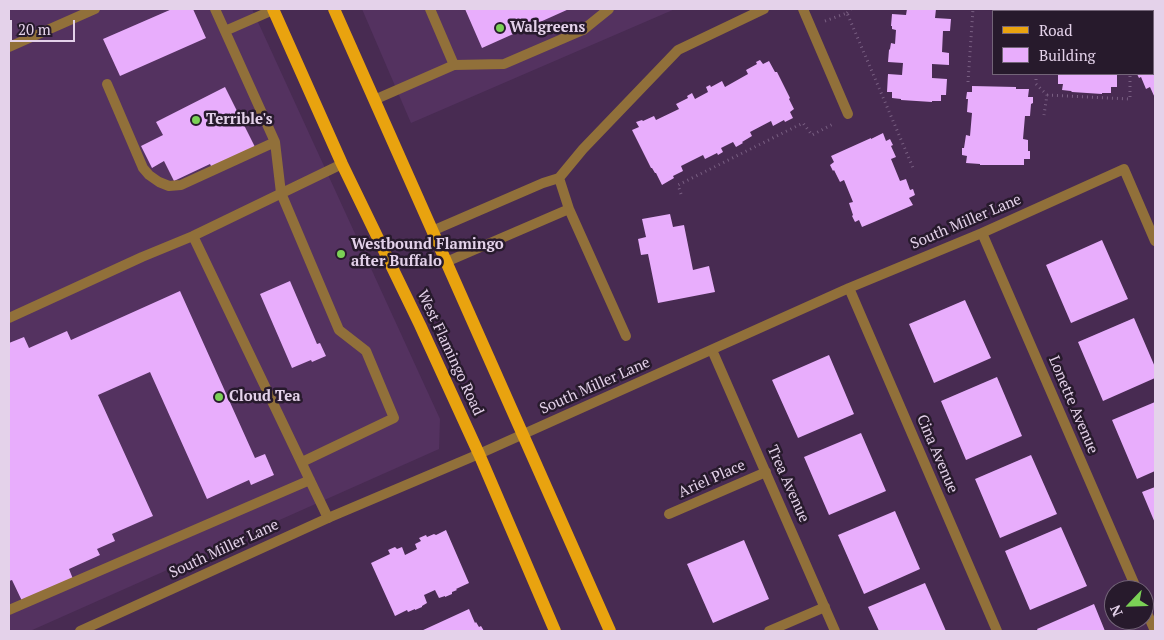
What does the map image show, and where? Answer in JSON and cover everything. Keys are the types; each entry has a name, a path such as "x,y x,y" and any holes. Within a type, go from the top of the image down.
{"main road":[{"name":"West Flamingo Road","path":"273,9 342,164 420,325 479,454 555,631"},
{"path":"334,9 610,631"}],"street":[{"path":"9,47 74,13 95,9"},
{"path":"215,9 275,142 281,193 339,330 366,351 394,418 302,462"},
{"path":"225,32 273,9"},
{"path":"430,9 454,65"},
{"path":"374,100 454,65 504,64 583,30 610,9"},
{"path":"432,231 543,183 559,178 583,149 678,50 764,9"},
{"path":"803,9 848,114"},
{"path":"108,84 143,168 154,179 169,186 181,184 275,142"},
{"path":"9,318 142,257 193,236 342,164"},
{"name":"South Miller Lane","path":"80,631 328,518 479,454 849,288 982,233 1124,169 1155,241"},
{"path":"559,178 570,209 626,336"},
{"path":"446,262 570,209"},
{"name":"Lonette Avenue","path":"982,233 1133,580"},
{"path":"193,236 328,518"},
{"name":"Cina Avenue","path":"849,288 997,631"},
{"name":"Trea Avenue","path":"712,350 835,631"},
{"name":"Ariel Place","path":"669,514 766,472"},
{"path":"9,610 310,480"},
{"path":"768,631 825,607"}],"path":[{"path":"810,27 847,13 851,9"},
{"path":"968,82 973,9"},
{"path":"847,13 914,170"},
{"path":"1036,75 1036,84 1047,95 1130,99 1130,75"},
{"path":"1044,115 1047,95"},
{"path":"681,194 678,185 803,123 812,135 848,114"}],"shaded area":[{"path":"9,9 252,9 440,419 439,449 30,631 9,631"},
{"path":"362,9 675,9 411,123"}],"building":[{"path":"172,9 193,9 206,38 120,76 103,39"},
{"name":"Walgreens","path":"465,9 569,9 482,48"},
{"path":"907,9 936,9 935,18 951,19 950,31 943,31 942,52 949,53 949,65 932,64 932,78 947,79 946,95 941,95 941,101 901,100 892,98 892,92 887,92 888,74 902,75 903,63 888,62 891,43 895,44 896,30 892,29 891,26 892,14 906,15"},
{"path":"1062,9 1106,9 1106,10"},
{"path":"1154,54 1155,98 1150,87 1146,89 1141,77 1139,78 1138,75 1154,75"},
{"path":"760,60 763,64 769,61 775,72 777,72 794,109 790,112 793,118 773,126 771,121 750,132 752,136 736,147 733,142 721,148 723,152 718,155 717,153 705,159 703,155 681,166 683,171 662,185 651,168 632,130 639,127 636,122 654,116 656,120 679,109 676,104 688,98 687,96 692,93 695,99 708,92 706,87 710,85 711,87 722,81 725,87 748,74 746,70 757,64 756,62"},
{"path":"1058,75 1117,75 1117,87 1111,87 1111,93 1072,92 1062,90 1063,84 1058,84"},
{"path":"972,86 1029,89 1028,97 1033,97 1033,103 1031,104 1030,116 1025,116 1023,139 1028,140 1030,159 1024,159 1024,165 980,165 966,163 967,156 962,155 962,148 964,148 966,135 970,136 972,113 967,112 968,99 966,99 967,92 972,92"},
{"path":"225,87 255,147 212,168 210,164 174,181 164,161 152,168 141,146 163,135 156,122"},
{"path":"883,133 886,141 890,139 893,145 891,146 896,157 891,159 900,181 906,179 910,190 913,189 915,195 909,198 913,205 862,227 859,220 855,222 852,216 849,203 853,202 844,180 840,182 830,165 834,162 831,156"},
{"path":"670,214 673,227 684,225 693,270 709,266 715,292 658,303 648,254 641,255 638,239 646,237 642,219"},
{"path":"1102,240 1128,299 1071,323 1046,265"},
{"path":"290,281 317,344 320,343 326,356 292,368 260,294"},
{"path":"180,291 255,458 265,454 274,475 251,485 249,480 207,499 150,372 98,395 153,516 112,534 115,541 97,549 100,555 69,569 73,579 22,601 12,580 9,581 9,343 24,337 29,348 67,331 71,340"},
{"path":"965,300 991,358 934,383 909,324"},
{"path":"1134,318 1155,367 1155,378 1103,401 1078,342"},
{"path":"829,355 854,414 798,438 772,380"},
{"path":"997,377 1022,436 966,460 941,401"},
{"path":"1155,402 1155,471 1137,479 1112,420"},
{"path":"861,433 886,491 829,515 804,457"},
{"path":"1031,455 1057,514 1000,538 975,479"},
{"path":"1155,487 1155,523 1142,492"},
{"path":"895,511 920,569 864,594 838,535"},
{"path":"1061,527 1087,586 1030,610 1005,551"},
{"path":"446,530 469,583 445,597 439,598 435,590 424,595 427,603 422,607 408,612 407,610 395,616 371,563 390,554 388,550 395,547 397,549 402,547 405,555 417,549 415,544 421,541 419,538 426,535 427,537 436,535"},
{"path":"744,540 769,599 713,623 687,564"},
{"path":"925,583 946,631 879,631 868,607"},
{"path":"1094,604 1105,631 1038,631 1037,629"},
{"path":"469,609 475,623 479,627 481,626 484,631 421,631"}],"place":[{"name":"Walgreens","path":"500,28"},
{"name":"Terrible's","path":"196,120"},
{"name":"Westbound Flamingo after Buffalo","path":"341,254"},
{"name":"Cloud Tea","path":"219,397"}]}
